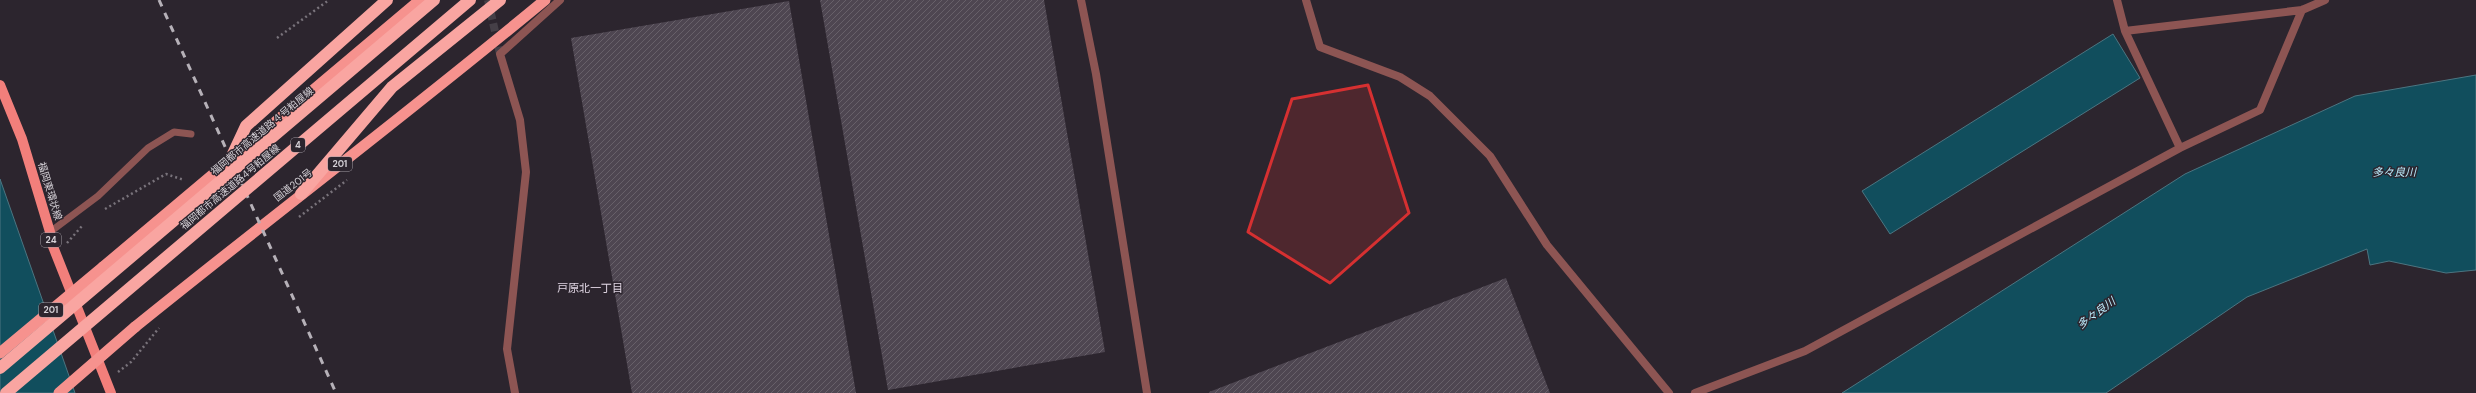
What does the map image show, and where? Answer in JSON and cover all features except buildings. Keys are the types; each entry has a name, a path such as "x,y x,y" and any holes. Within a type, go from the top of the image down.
{"highway":[{"path":"232,156 246,126 387,0"},
{"name":"201","path":"0,353 104,273 232,156 420,0"},
{"name":"福岡都市高速道路４号粕屋線","path":"104,273 434,0"},
{"name":"福岡都市高速道路4号粕屋線","path":"6,393 470,0"},
{"path":"301,194 392,87 500,0"},
{"name":"国道201号","path":"59,393 135,327 301,194 426,99 545,0"},
{"path":"0,368 104,273"}],"main road":[{"name":"福岡東環状線","path":"0,85 22,139 57,256 111,393"}],"street":[{"path":"515,393 507,349 526,172 520,120 500,54 560,0"},
{"path":"1081,0 1096,74 1147,393"},
{"path":"1306,0 1320,47 1400,77 1430,96 1490,156 1547,245 1669,393"},
{"path":"2117,0 2125,31 2180,148"},
{"path":"2125,31 2302,10 2325,0"},
{"path":"1694,393 1805,351 2180,148 2260,110 2302,10"}],"lane":[{"path":"50,232 98,196 148,148 174,132 191,134"}],"path":[{"path":"277,38 329,0"},
{"path":"101,211 166,174 199,186"},
{"path":"57,256 84,223"}],"highlighted area":[{"path":"1368,85 1409,213 1330,283 1248,232 1292,99"}],"water":[{"path":"2113,34 2140,78 1890,234 1862,191"},
{"name":"多々良川","path":"2476,75 2476,270 2446,273 2389,261 2370,265 2367,249 2247,297 2106,393 1842,393 2185,174 2355,96"},
{"path":"0,179 75,393 0,393"}],"tunnel":[{"path":"488,0 500,54"}],"railway":[{"path":"159,0 336,393"}],"district":[{"name":"戸原北一丁目","path":"590,288"}]}
